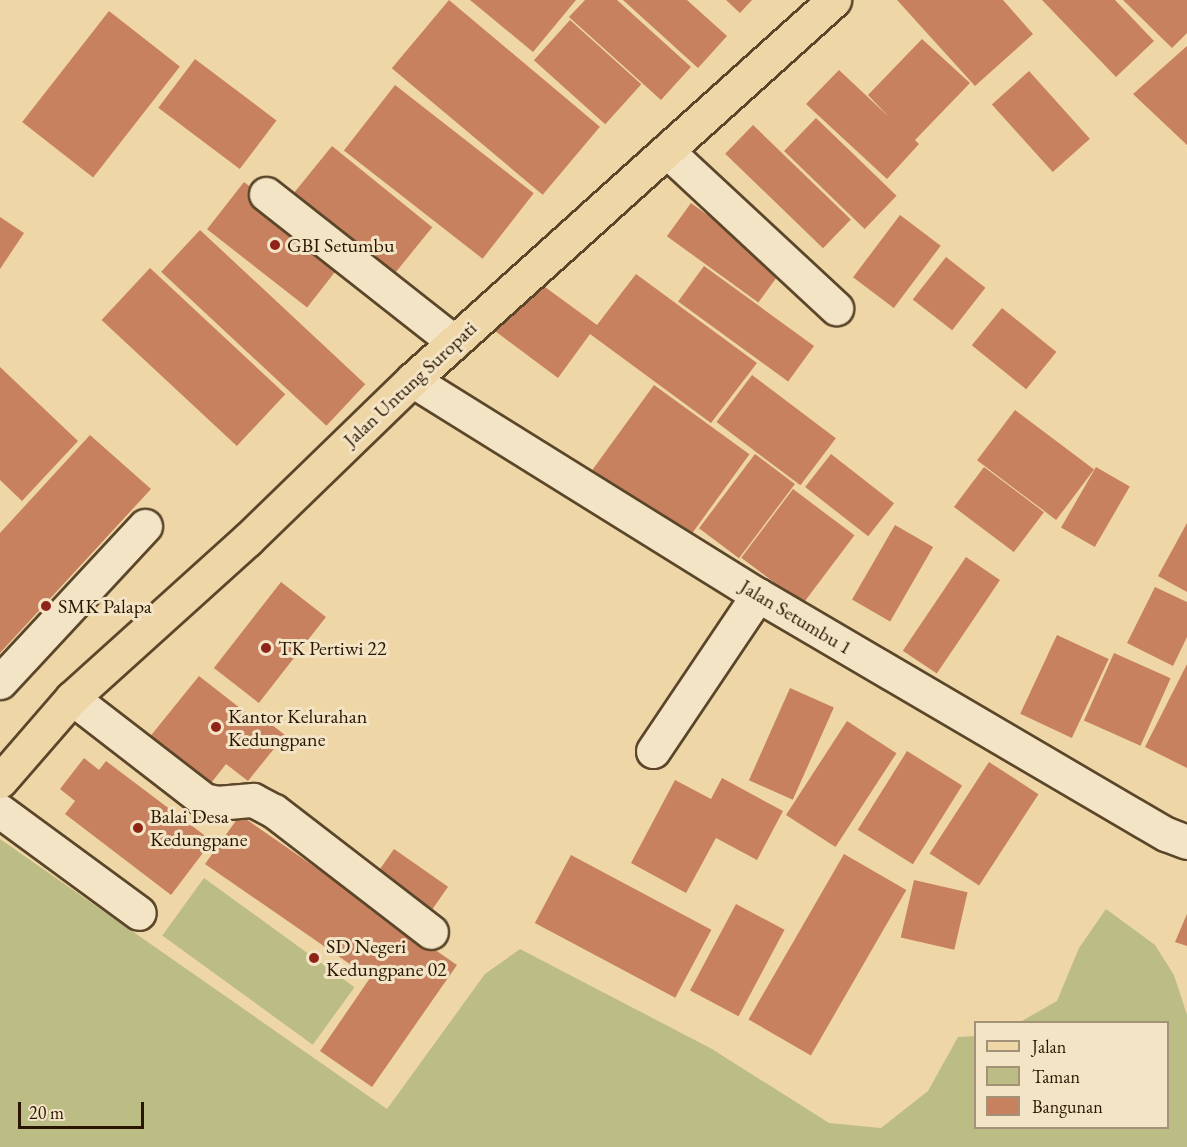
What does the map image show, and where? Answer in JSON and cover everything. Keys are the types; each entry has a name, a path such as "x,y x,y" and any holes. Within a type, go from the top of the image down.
{"main road":[{"name":"Jalan Untung Suropati","path":"0,781 72,698 247,540 412,380 834,0"}],"street":[{"path":"667,151 836,308"},
{"path":"266,194 454,342"},
{"name":"Jalan Setumbu 1","path":"412,380 758,595 1166,834 1187,842"},
{"path":"0,682 145,526"},
{"path":"653,751 758,595"},
{"path":"72,698 204,800 217,803 247,799 264,804 431,932"},
{"path":"0,811 139,913"}],"green space":[{"path":"0,839 387,1109 485,974 520,949 712,1049 829,1123 881,1128 928,1091 958,1037 974,1036 974,1129 1169,1129 1169,1021 1022,1021 1057,1001 1079,948 1106,909 1155,945 1174,975 1187,1015 1187,1147 0,1147"},
{"path":"204,878 354,987 313,1045 162,935"}],"building":[{"path":"449,0 600,127 543,195 392,68"},
{"path":"470,0 576,0 533,52"},
{"path":"585,0 617,0 691,67 661,100 569,17"},
{"path":"623,0 687,0 727,36 698,68"},
{"path":"726,0 752,0 740,13"},
{"path":"897,0 1003,0 1033,34 975,86"},
{"path":"1042,0 1115,0 1154,41 1116,77"},
{"path":"1123,0 1187,0 1187,33 1172,48"},
{"path":"109,11 180,66 93,178 22,122"},
{"path":"570,20 641,84 605,124 534,60"},
{"path":"922,39 970,83 915,140 919,144 887,179 806,104 839,70 889,117 868,95"},
{"path":"1187,46 1187,145 1133,94"},
{"path":"195,59 276,120 240,169 158,108"},
{"path":"1029,71 1090,139 1053,172 992,104"},
{"path":"395,85 534,193 483,259 344,150"},
{"path":"816,118 897,196 865,229 784,151"},
{"path":"753,125 851,219 823,248 725,154"},
{"path":"332,146 432,227 389,280 289,199"},
{"name":"GBI Setumbu","path":"244,182 344,260 307,307 207,229"},
{"path":"691,203 782,269 758,303 667,236"},
{"path":"900,215 941,246 894,308 853,277"},
{"path":"0,217 24,233 0,269"},
{"path":"200,230 365,384 326,426 161,272"},
{"path":"946,257 985,288 952,330 913,300"},
{"path":"704,266 814,346 788,382 678,302"},
{"path":"150,268 285,394 237,446 102,320"},
{"path":"636,274 757,363 711,423 590,334 558,378 495,331 534,279 597,325"},
{"path":"1002,308 1056,352 1026,389 972,345"},
{"path":"0,367 78,441 22,501 0,480"},
{"path":"752,375 836,438 800,485 716,422"},
{"path":"654,385 749,454 685,543 590,473"},
{"path":"1015,410 1094,470 1056,520 977,460"},
{"path":"90,435 151,489 0,653 0,533"},
{"path":"755,454 795,484 739,558 699,528"},
{"path":"831,454 894,503 868,536 805,487"},
{"path":"984,467 1044,512 1014,552 954,507"},
{"path":"1096,467 1130,486 1095,547 1061,528"},
{"path":"793,489 854,535 803,604 741,558"},
{"path":"1187,523 1187,592 1158,576"},
{"path":"895,525 933,547 890,621 852,599"},
{"path":"966,557 1000,580 937,674 903,651"},
{"name":"TK Pertiwi 22","path":"281,582 326,617 259,703 214,668"},
{"path":"1155,587 1187,602 1187,637 1173,666 1127,643"},
{"path":"1057,635 1109,659 1072,738 1020,714"},
{"path":"1114,653 1171,678 1141,746 1084,721"},
{"path":"1187,664 1187,768 1145,747"},
{"name":"Kantor Kelurahan Kedungpane","path":"199,676 254,719 258,714 285,735 248,781 226,764 204,792 144,744"},
{"path":"790,688 834,708 793,800 749,780"},
{"path":"847,721 896,753 835,847 786,815"},
{"path":"907,751 962,785 913,864 858,830"},
{"name":"Balai Desa Kedungpane","path":"84,758 99,770 106,761 212,841 171,895 65,814 75,801 60,789"},
{"path":"989,762 1038,794 979,886 930,853"},
{"path":"722,778 783,811 757,860 716,838 686,893 631,863 675,780 711,799"},
{"path":"240,815 457,965 372,1087 320,1051 370,978 205,864"},
{"path":"394,849 448,887 424,921 370,883"},
{"path":"844,854 906,890 811,1055 748,1019"},
{"path":"571,855 711,930 675,998 535,923"},
{"path":"914,880 968,892 954,950 901,937"},
{"path":"736,904 785,930 739,1016 690,991"},
{"path":"1187,914 1187,946 1175,942"}],"place":[{"name":"GBI Setumbu","path":"275,245"},
{"name":"SMK Palapa","path":"46,606"},
{"name":"TK Pertiwi 22","path":"266,648"},
{"name":"Kantor Kelurahan Kedungpane","path":"216,727"},
{"name":"Balai Desa Kedungpane","path":"138,828"},
{"name":"SD Negeri Kedungpane 02","path":"314,958"}]}
